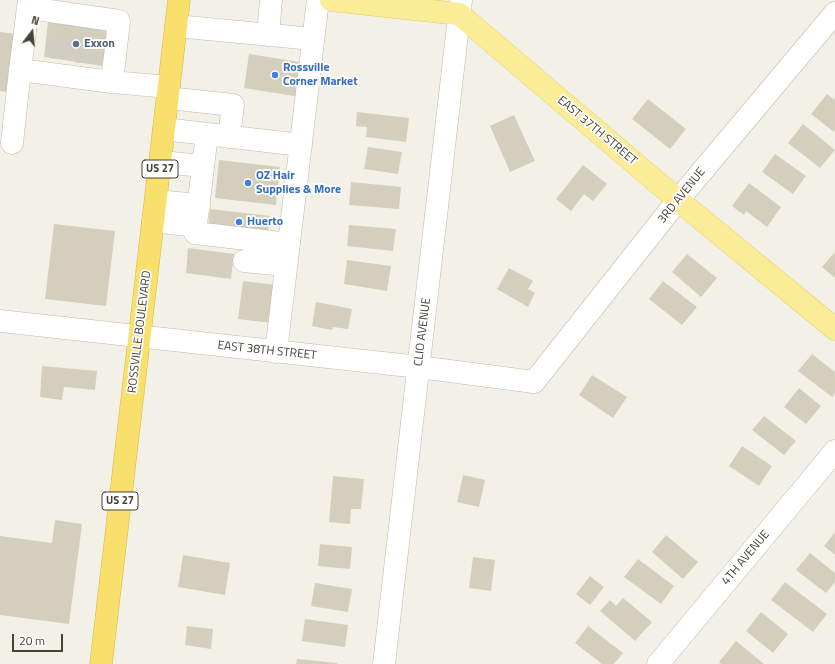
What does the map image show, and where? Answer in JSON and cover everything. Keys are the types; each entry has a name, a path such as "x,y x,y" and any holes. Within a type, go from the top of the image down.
{"highway":[{"name":"ROSSVILLE BOULEVARD","path":"101,664 179,0"}],"main road":[{"path":"331,0 460,7"},
{"name":"EAST 37TH STREET","path":"460,7 678,200 835,329"}],"street":[{"path":"268,35 272,0"},
{"path":"276,352 318,0"},
{"path":"460,7 476,0"},
{"path":"12,143 29,4 63,18 88,22 119,21 112,82"},
{"name":"CLIO AVENUE","path":"384,664 460,7"},
{"name":"3RD AVENUE","path":"534,382 678,200 835,13"},
{"path":"176,26 313,40"},
{"path":"20,70 60,67 85,71 112,82 206,102 233,105 229,137"},
{"path":"206,102 203,166 195,234 288,254"},
{"path":"164,129 301,145"},
{"path":"160,162 203,166"},
{"path":"155,211 198,205"},
{"path":"155,211 196,226"},
{"path":"244,261 288,254"},
{"name":"EAST 38TH STREET","path":"0,321 534,382"},
{"name":"4TH AVENUE","path":"658,664 835,451"}],"building":[{"name":"Exxon","path":"48,22 108,31 102,66 44,57"},
{"path":"0,32 17,34 10,92 0,91"},
{"name":"Rossville Corner Market","path":"249,54 306,63 300,97 244,88"},
{"path":"827,94 835,100 834,132 811,114"},
{"path":"648,99 686,129 670,149 632,119"},
{"path":"357,112 409,118 406,142 366,137 367,127 356,126"},
{"path":"514,115 535,161 510,172 490,126"},
{"path":"803,124 835,150 820,168 788,143"},
{"path":"368,147 402,152 398,174 364,169"},
{"path":"775,154 806,176 793,194 762,172"},
{"name":"OZ Hair Supplies & More","path":"219,160 280,167 276,205 215,198"},
{"path":"583,165 607,184 593,201 584,194 571,211 556,199"},
{"path":"351,182 401,187 399,209 349,205"},
{"path":"749,183 781,207 767,227 746,211 744,215 732,206"},
{"name":"Huerto","path":"210,209 270,216 267,237 208,228"},
{"path":"54,224 115,231 106,306 45,299"},
{"path":"349,225 396,229 393,251 347,246"},
{"path":"188,248 234,254 231,279 186,273"},
{"path":"835,252 835,278 822,267"},
{"path":"687,254 717,278 701,297 672,272"},
{"path":"347,260 391,266 387,291 344,284"},
{"path":"509,268 533,281 528,289 535,293 528,307 497,289"},
{"path":"243,281 277,285 272,323 238,319"},
{"path":"663,281 697,307 682,325 649,299"},
{"path":"316,302 352,309 348,329 333,327 332,330 312,326"},
{"path":"812,354 835,372 835,393 832,397 798,371"},
{"path":"42,366 97,371 95,390 64,387 62,400 40,397"},
{"path":"592,375 627,397 613,418 579,395"},
{"path":"799,388 821,406 806,424 784,407"},
{"path":"764,416 796,441 784,455 752,430"},
{"path":"742,446 772,466 759,486 729,466"},
{"path":"463,475 485,480 479,507 457,502"},
{"path":"333,476 364,479 361,509 351,509 350,524 329,522"},
{"path":"55,520 82,524 69,624 0,615 0,536 52,543"},
{"path":"835,532 835,555 824,546"},
{"path":"666,535 698,562 683,579 652,552"},
{"path":"320,544 352,547 350,569 318,566"},
{"path":"810,553 835,573 835,582 826,593 796,570"},
{"path":"183,555 230,563 225,595 178,587"},
{"path":"473,557 495,560 491,591 469,588"},
{"path":"638,559 674,586 661,604 624,577"},
{"path":"590,576 604,587 590,605 576,594"},
{"path":"785,582 827,614 813,632 771,600"},
{"path":"315,583 352,589 348,612 311,606"},
{"path":"623,598 652,622 635,641 600,611 610,600 616,606"},
{"path":"761,612 788,634 773,653 746,631"},
{"path":"305,619 348,625 345,647 302,641"},
{"path":"187,626 213,629 211,649 185,645"},
{"path":"588,626 623,653 614,664 602,664 575,643"},
{"path":"736,641 764,664 721,664 719,662"},
{"path":"297,659 337,663 337,664 296,664"}],"tunnel":[{"path":"61,59 63,24"},
{"path":"86,63 88,27"}],"place":[{"name":"Exxon","path":"76,44"},
{"name":"Rossville Corner Market","path":"275,75"},
{"name":"OZ Hair Supplies & More","path":"248,183"},
{"name":"Huerto","path":"239,222"}]}
